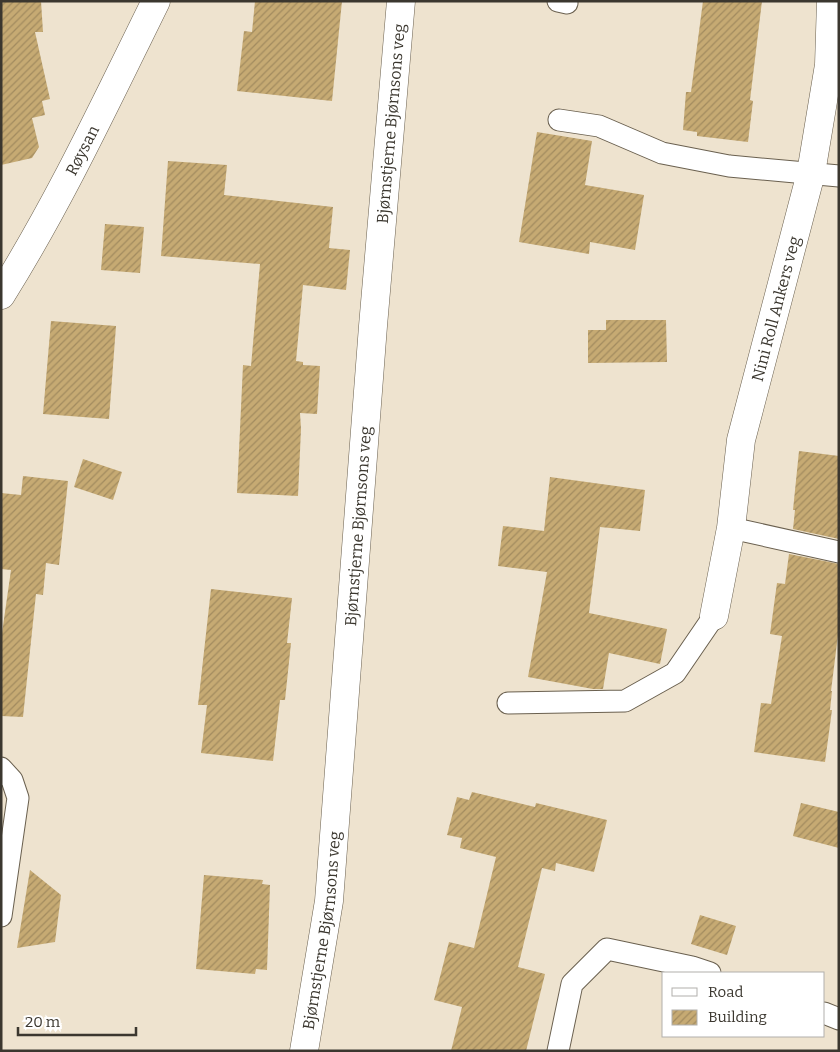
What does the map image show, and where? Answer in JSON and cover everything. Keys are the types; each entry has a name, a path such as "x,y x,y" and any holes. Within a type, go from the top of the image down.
{"street":[{"name":"Røysan","path":"1,294 38,234 100,116 156,1"},
{"name":"Bjørnstjerne Bjørnsons veg","path":"304,1051 329,901 373,326 401,1"},
{"name":"Nini Roll Ankers veg","path":"714,616 731,528 741,440 812,173 829,65 832,1"}],"lane":[{"path":"559,120 599,126 662,153 729,166 839,176"},
{"path":"731,528 839,552"},
{"path":"508,703 625,701 675,673 714,616"},
{"path":"1,768 12,780 18,798 1,916"},
{"path":"558,1051 572,984 607,949 692,967 707,972"},
{"path":"825,1013 839,1019"}],"building":[{"path":"1,1 41,1 43,32 35,32 50,99 42,101 45,115 32,118 39,147 32,158 1,165"},
{"path":"255,1 342,1 332,101 237,91 244,31 252,32"},
{"path":"703,1 762,1 750,100 753,101 748,142 697,136 697,132 683,130 686,92 691,92"},
{"path":"537,132 592,141 585,185 644,195 635,250 590,242 589,254 519,242"},
{"path":"168,161 227,165 224,195 333,207 329,248 350,250 346,290 303,285 296,361 303,362 303,365 320,366 317,414 300,413 298,496 237,493 243,365 251,366 260,264 161,256"},
{"path":"105,224 144,227 140,273 101,270"},
{"path":"606,320 666,320 667,362 588,363 588,330 606,330"},
{"path":"51,321 116,326 109,419 43,414"},
{"path":"799,451 839,456 839,539 793,529"},
{"path":"83,459 122,472 113,500 74,487"},
{"path":"23,476 68,481 59,565 46,563 43,595 36,594 23,717 1,716 1,640 11,570 1,569 1,493 21,495"},
{"path":"550,477 645,490 640,531 600,527 589,613 667,629 660,664 609,653 603,689 593,689 528,677 547,572 498,566 503,526 544,531"},
{"path":"789,554 839,564 839,627 831,691 830,710 832,710 825,762 754,752 761,703 771,704 782,636 770,634 777,583 785,584"},
{"path":"211,589 292,598 287,643 291,643 285,700 280,700 273,761 201,753 207,705 198,705"},
{"path":"472,792 535,807 536,803 607,820 594,872 556,863 555,871 542,868 518,967 545,974 526,1051 451,1051 462,1007 434,1000 449,942 474,948 496,857 460,848 462,838 447,835 457,797 469,800"},
{"path":"801,803 839,812 839,848 793,836"},
{"path":"30,870 61,895 55,942 17,948"},
{"path":"204,875 263,880 262,884 270,885 267,970 256,969 255,974 196,969"},
{"path":"700,915 736,926 727,955 691,944"}]}
